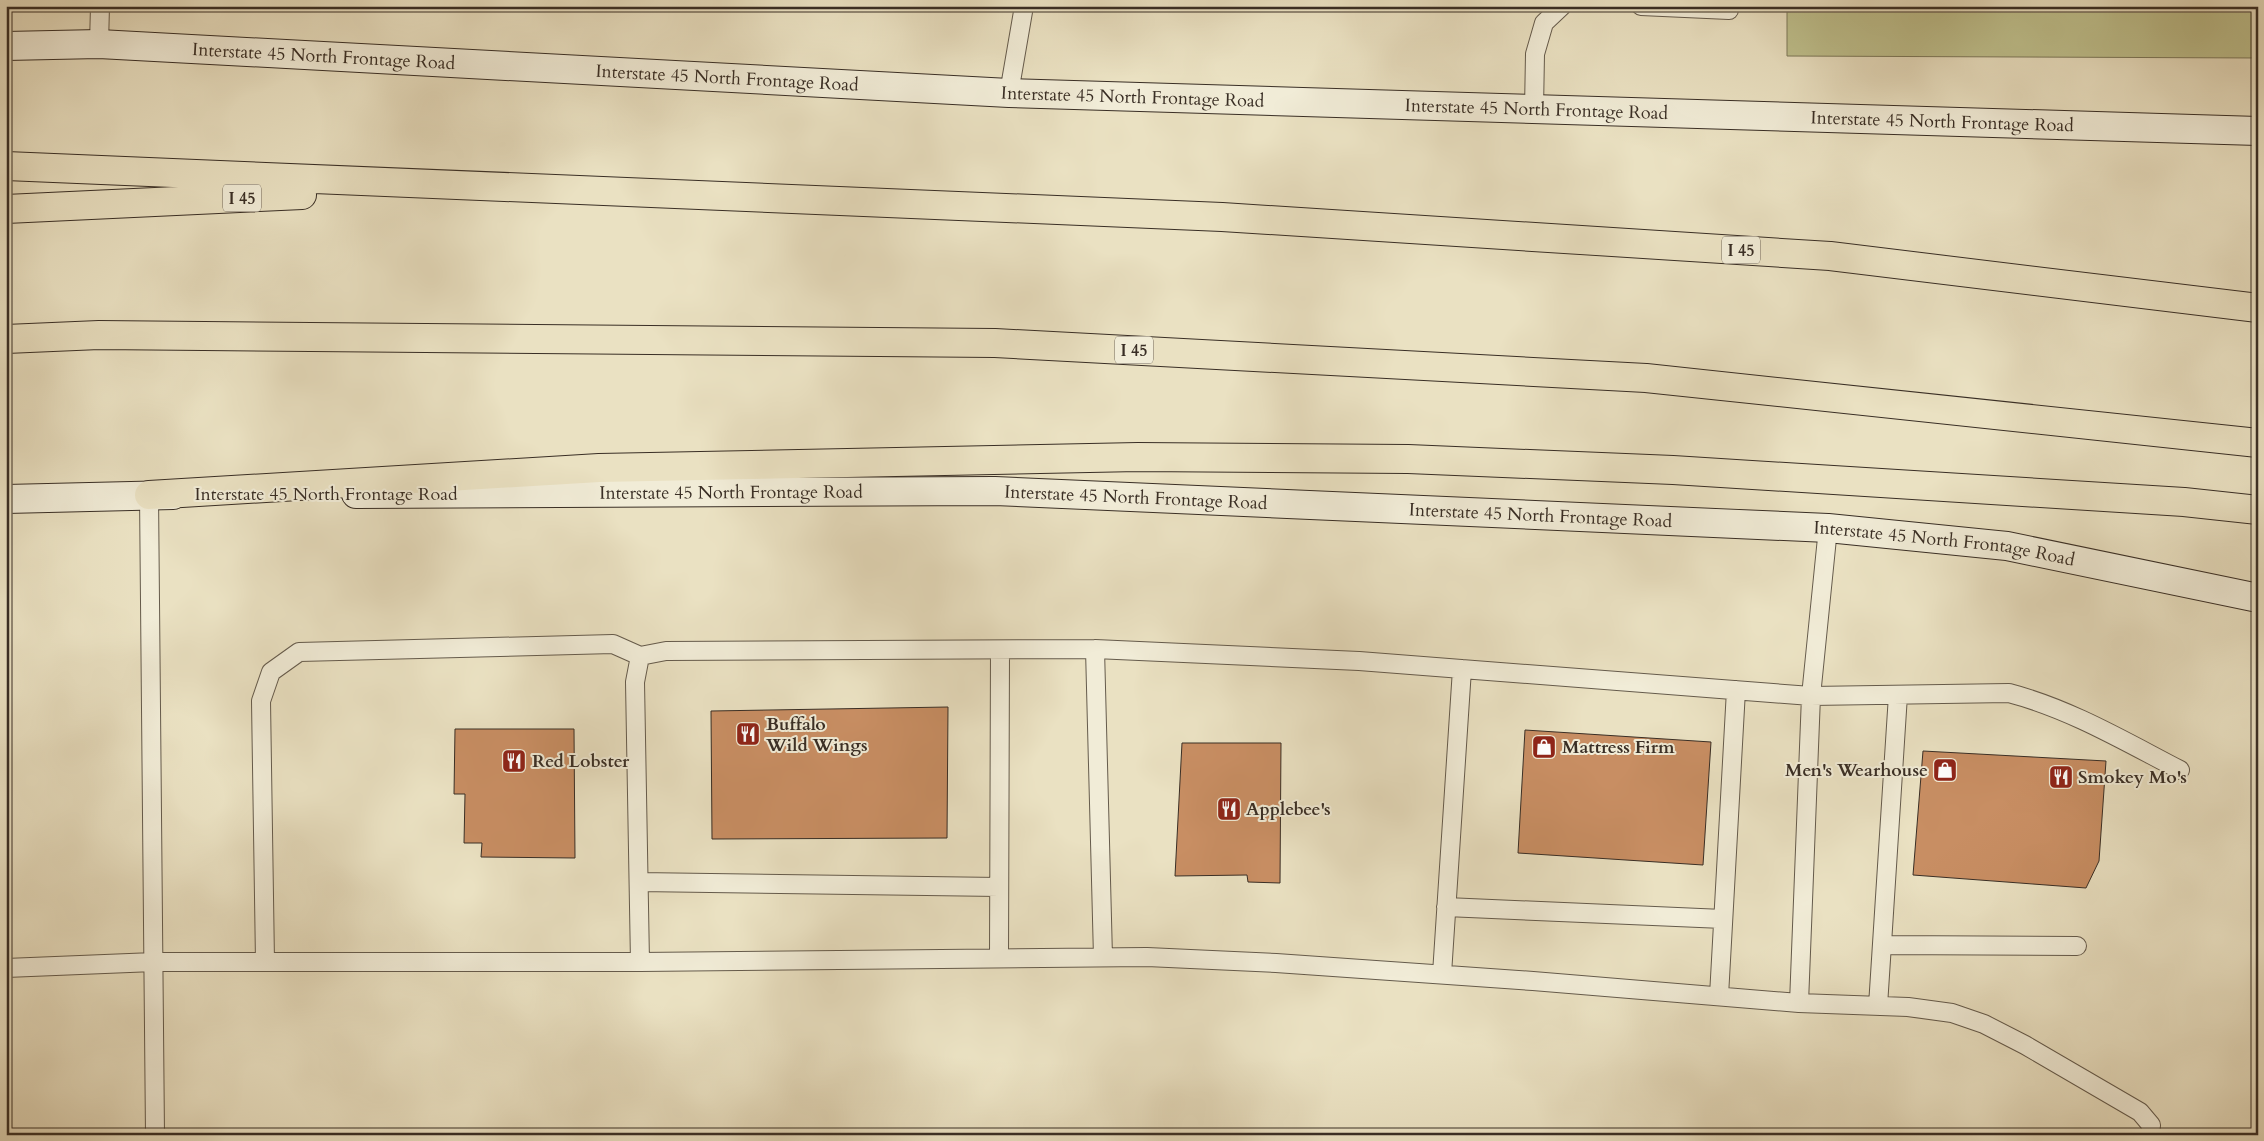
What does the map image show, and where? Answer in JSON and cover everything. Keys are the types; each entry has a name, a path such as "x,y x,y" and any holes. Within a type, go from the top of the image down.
{"highway":[{"path":"6,166 478,187"},
{"name":"I 45","path":"6,209 478,187 1222,217 1830,256 2258,308"},
{"name":"I 45","path":"6,339 99,335 996,343 1646,378 2258,443"},
{"path":"149,496 599,468 1138,456 1408,459 1663,469 2184,502 2258,510"}],"main road":[{"name":"Interstate 45 North Frontage Road","path":"6,46 99,44 1009,93 2258,131"},
{"name":"Interstate 45 North Frontage Road","path":"6,499 149,496 995,491 1828,528 2006,546 2258,598"}],"lane":[{"path":"99,44 100,6"},
{"path":"1009,93 1024,6"},
{"path":"1534,109 1536,54 1544,24 1562,6"},
{"path":"1641,6 1729,10"},
{"path":"149,496 155,1135"},
{"path":"1799,1003 1811,696 1828,528"},
{"path":"265,962 261,701 271,672 299,652 612,644 640,656 666,651 1095,649 1359,661 1811,696 2009,693 2070,713 2180,770"},
{"path":"1095,649 1103,958"},
{"path":"999,958 1000,650"},
{"path":"640,656 635,682 640,962"},
{"path":"1442,974 1462,669"},
{"path":"1719,996 1736,690"},
{"path":"1878,1006 1898,695"},
{"path":"639,882 999,887"},
{"path":"1446,907 1723,919"},
{"path":"1882,945 2077,946"},
{"path":"6,968 154,962 640,962 1103,958 1240,961 1442,974 1799,1003 1908,1006 1952,1013 1984,1024 2025,1045 2140,1112 2151,1126 2150,1135"}],"green space":[{"path":"1787,6 2258,6 2258,58 1787,56"}],"building":[{"path":"948,707 947,838 712,839 711,711"},
{"name":"Red Lobster","path":"455,729 574,729 575,858 481,857 482,843 464,843 465,794 454,794"},
{"path":"1525,730 1711,742 1703,865 1518,853"},
{"name":"Applebee's","path":"1182,743 1281,743 1280,883 1248,882 1247,875 1175,876"},
{"path":"1923,751 2106,761 2099,861 2086,888 1913,875"}],"place":[{"name":"Buffalo Wild Wings","path":"748,734"},
{"name":"Mattress Firm","path":"1544,747"},
{"name":"Red Lobster","path":"514,761"},
{"name":"Men's Wearhouse","path":"1945,770"},
{"name":"Smokey Mo's","path":"2061,777"},
{"name":"Applebee's","path":"1229,809"}]}
